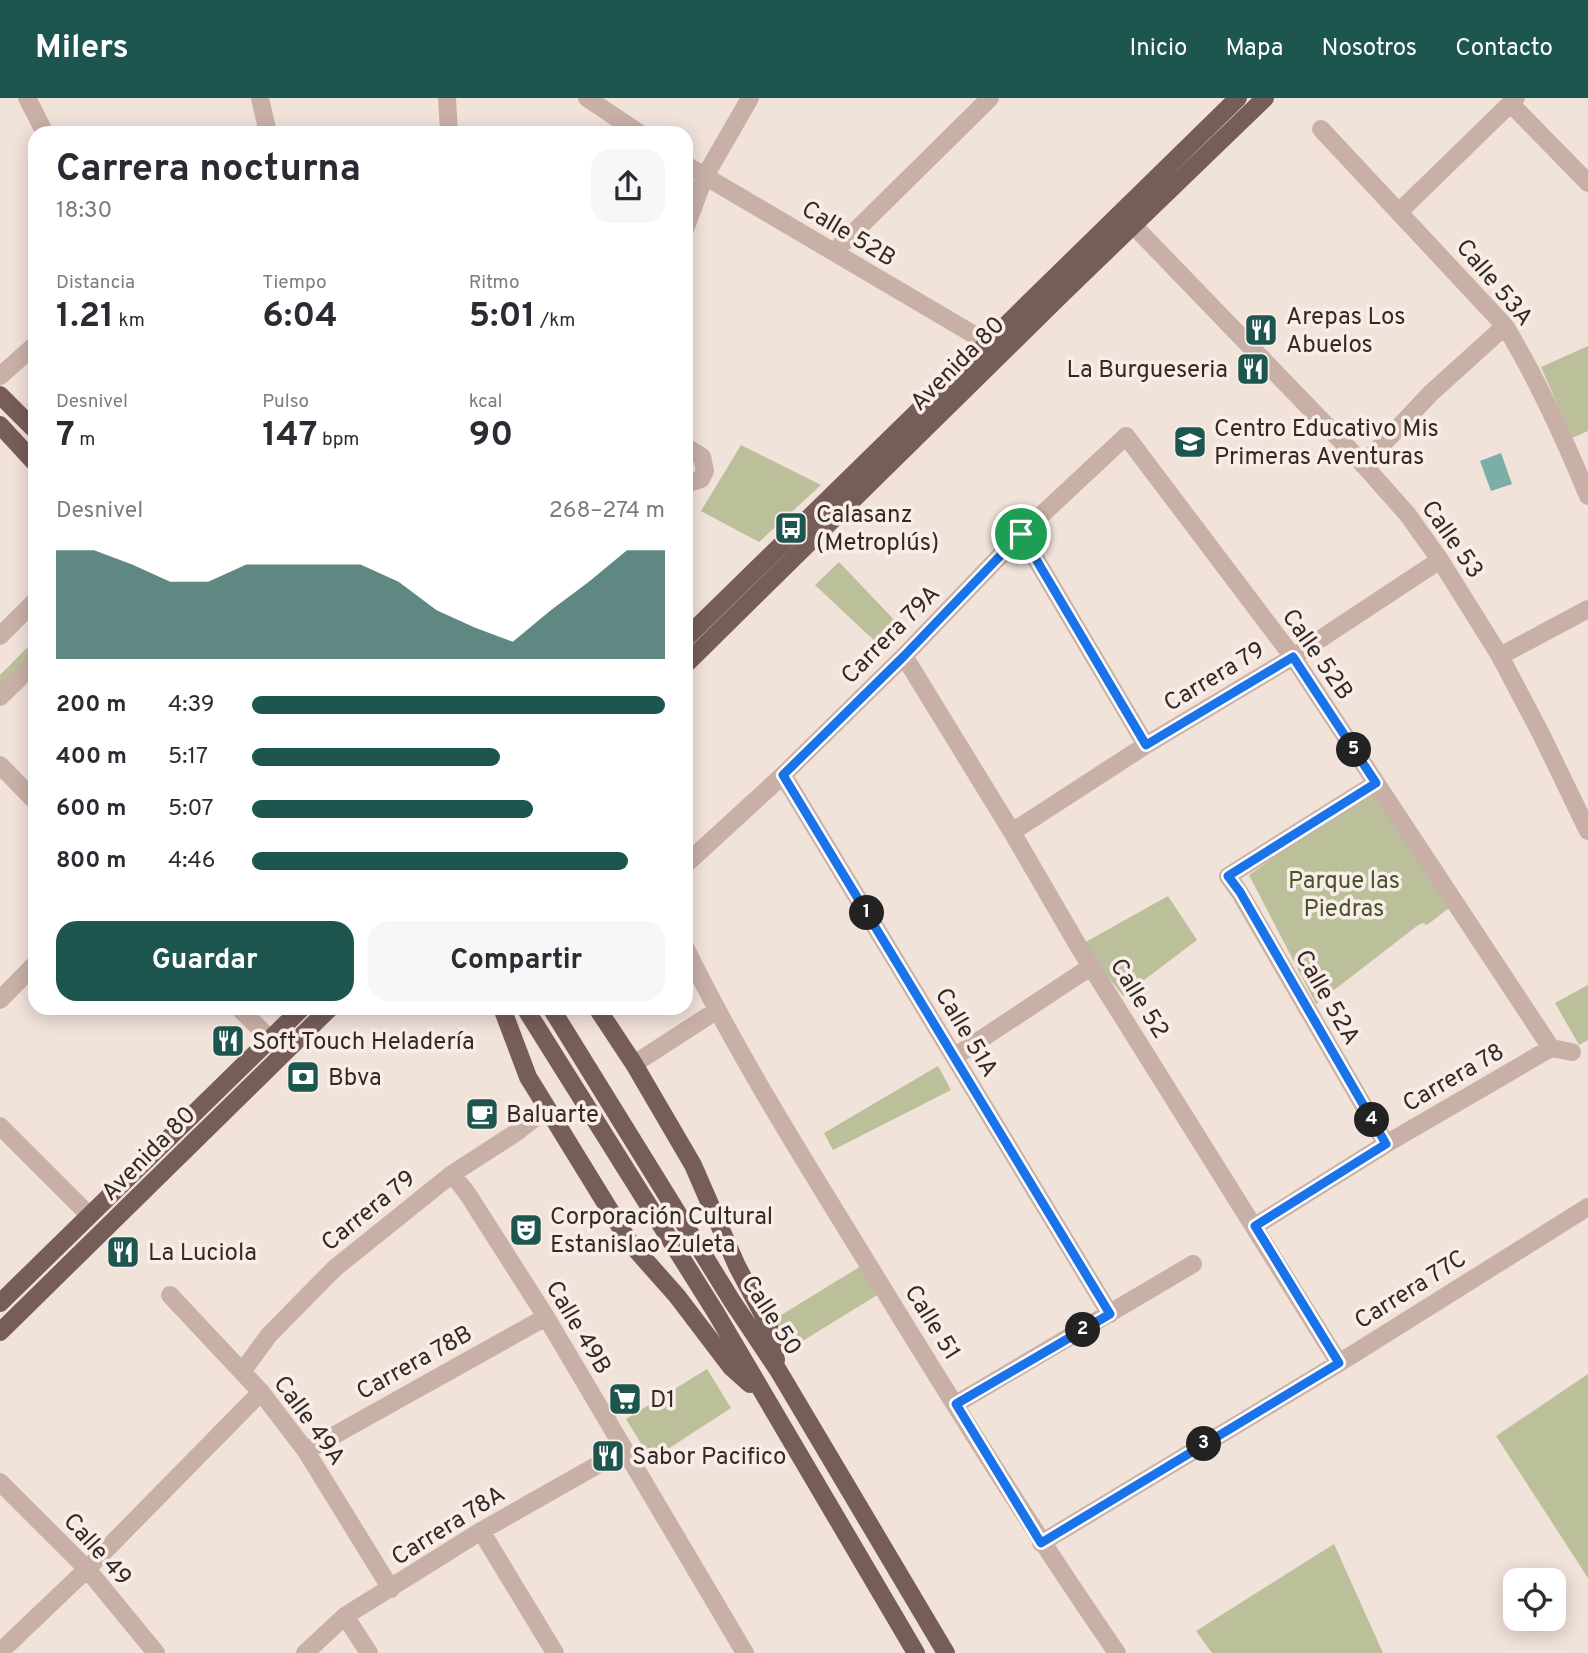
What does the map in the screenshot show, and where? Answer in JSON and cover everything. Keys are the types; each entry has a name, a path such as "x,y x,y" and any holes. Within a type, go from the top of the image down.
{"main road":[{"name":"Avenida 80","path":"693,631 1238,98"},
{"name":"Avenida 80","path":"693,657 1265,98"},
{"path":"0,396 28,423"},
{"path":"0,425 28,455"},
{"name":"Avenida 80","path":"0,1303 295,1015"},
{"name":"Avenida 80","path":"0,1332 323,1015"},
{"path":"505,1015 528,1077 640,1257 677,1296 731,1367 764,1396"},
{"name":"Calle 50","path":"530,1015 716,1313 916,1653"},
{"name":"Calle 50","path":"555,1015 732,1301 778,1370 946,1653"},
{"path":"602,1015 634,1064 693,1165 732,1256 769,1326 778,1370"}],"street":[{"path":"27,98 41,126"},
{"path":"260,98 266,126"},
{"path":"447,98 449,126"},
{"path":"587,98 629,126"},
{"path":"693,208 704,178 750,98"},
{"path":"834,252 990,98"},
{"path":"1400,211 1513,101 1588,183"},
{"name":"Calle 53A","path":"1321,129 1505,326 1528,363 1588,496"},
{"name":"Calle 52B","path":"693,170 988,344"},
{"name":"Calle 53","path":"1133,225 1408,515 1440,559 1500,656 1581,798 1588,831"},
{"path":"1363,465 1431,393 1505,326"},
{"path":"0,376 28,351"},
{"name":"Calle 52B","path":"1126,436 1293,657 1551,1048"},
{"name":"Carrera 79A","path":"693,858 783,775 904,656 1021,534 1126,436"},
{"path":"693,451 702,457 705,471 701,479 693,482"},
{"path":"1021,534 1146,745"},
{"name":"Carrera 79","path":"1012,832 1146,745 1293,657 1440,559"},
{"path":"0,636 28,608"},
{"path":"1500,656 1588,609"},
{"name":"Calle 52","path":"904,656 1092,966 1339,1363"},
{"path":"0,697 28,670"},
{"path":"0,765 28,794"},
{"name":"Calle 51A","path":"783,775 1110,1314"},
{"name":"Calle 52A","path":"1376,783 1228,876 1240,892 1386,1144"},
{"path":"634,1064 716,1011 693,963"},
{"path":"954,1057 1092,966"},
{"path":"0,1000 28,971"},
{"name":"Calle 51","path":"716,1011 797,1149 1041,1543 1117,1653"},
{"path":"246,1015 270,1039"},
{"path":"1551,1048 1572,1052"},
{"name":"Carrera 78","path":"1255,1226 1386,1144 1551,1048"},
{"name":"Carrera 79","path":"242,1371 269,1335 335,1268 452,1174 517,1132 546,1109"},
{"path":"0,1126 89,1215"},
{"name":"Calle 49B","path":"452,1174 546,1317 745,1653"},
{"name":"Carrera 77C","path":"1041,1543 1339,1363 1588,1207"},
{"path":"956,1404 1193,1264"},
{"name":"Calle 49A","path":"170,1295 261,1392 306,1451 391,1588"},
{"name":"Carrera 78B","path":"306,1451 546,1317"},
{"path":"0,1651 87,1569 261,1392"},
{"name":"Carrera 78A","path":"305,1653 345,1616 481,1531 624,1450"},
{"name":"Calle 49","path":"0,1482 87,1569 156,1653"},
{"path":"481,1531 555,1653"},
{"path":"345,1616 369,1653"}],"green space":[{"path":"1588,346 1588,431 1572,438 1541,367"},
{"path":"741,445 821,485 759,542 701,511"},
{"path":"839,562 900,626 880,646 815,585"},
{"path":"28,647 28,668 0,696 0,675"},
{"name":"Parque las Piedras","path":"1371,789 1453,905 1427,925 1422,923 1417,926 1316,1004 1249,875"},
{"path":"1168,896 1197,940 1123,996 1082,944"},
{"path":"1588,985 1588,1040 1579,1045 1555,1003"},
{"path":"938,1066 951,1090 833,1150 824,1133"},
{"path":"861,1266 879,1294 770,1361 752,1333"},
{"path":"707,1369 731,1408 651,1460 626,1419"},
{"path":"1588,1374 1588,1578 1496,1436"},
{"path":"1334,1544 1383,1653 1212,1653 1196,1631"}],"water":[{"path":"1501,453 1512,484 1491,491 1480,461"}],"place":[{"name":"Arepas Los Abuelos","path":"1261,330"},
{"name":"La Burgueseria","path":"1253,369"},
{"name":"Centro Educativo Mis Primeras Aventuras","path":"1190,442"},
{"name":"Calasanz (Metroplús)","path":"791,528"},
{"name":"Soft Touch Heladería","path":"228,1041"},
{"name":"Bbva","path":"303,1077"},
{"name":"Baluarte","path":"482,1114"},
{"name":"Corporación Cultural Estanislao Zuleta","path":"526,1230"},
{"name":"La Luciola","path":"123,1252"},
{"name":"D1","path":"625,1399"},
{"name":"Sabor Pacifico","path":"608,1456"}],"route":[{"path":"1021,534 1146,745 1293,657 1376,783 1228,876 1240,892 1386,1144 1255,1226 1339,1363 1041,1543 956,1404 1110,1314 783,775 904,656 1021,534"}]}
